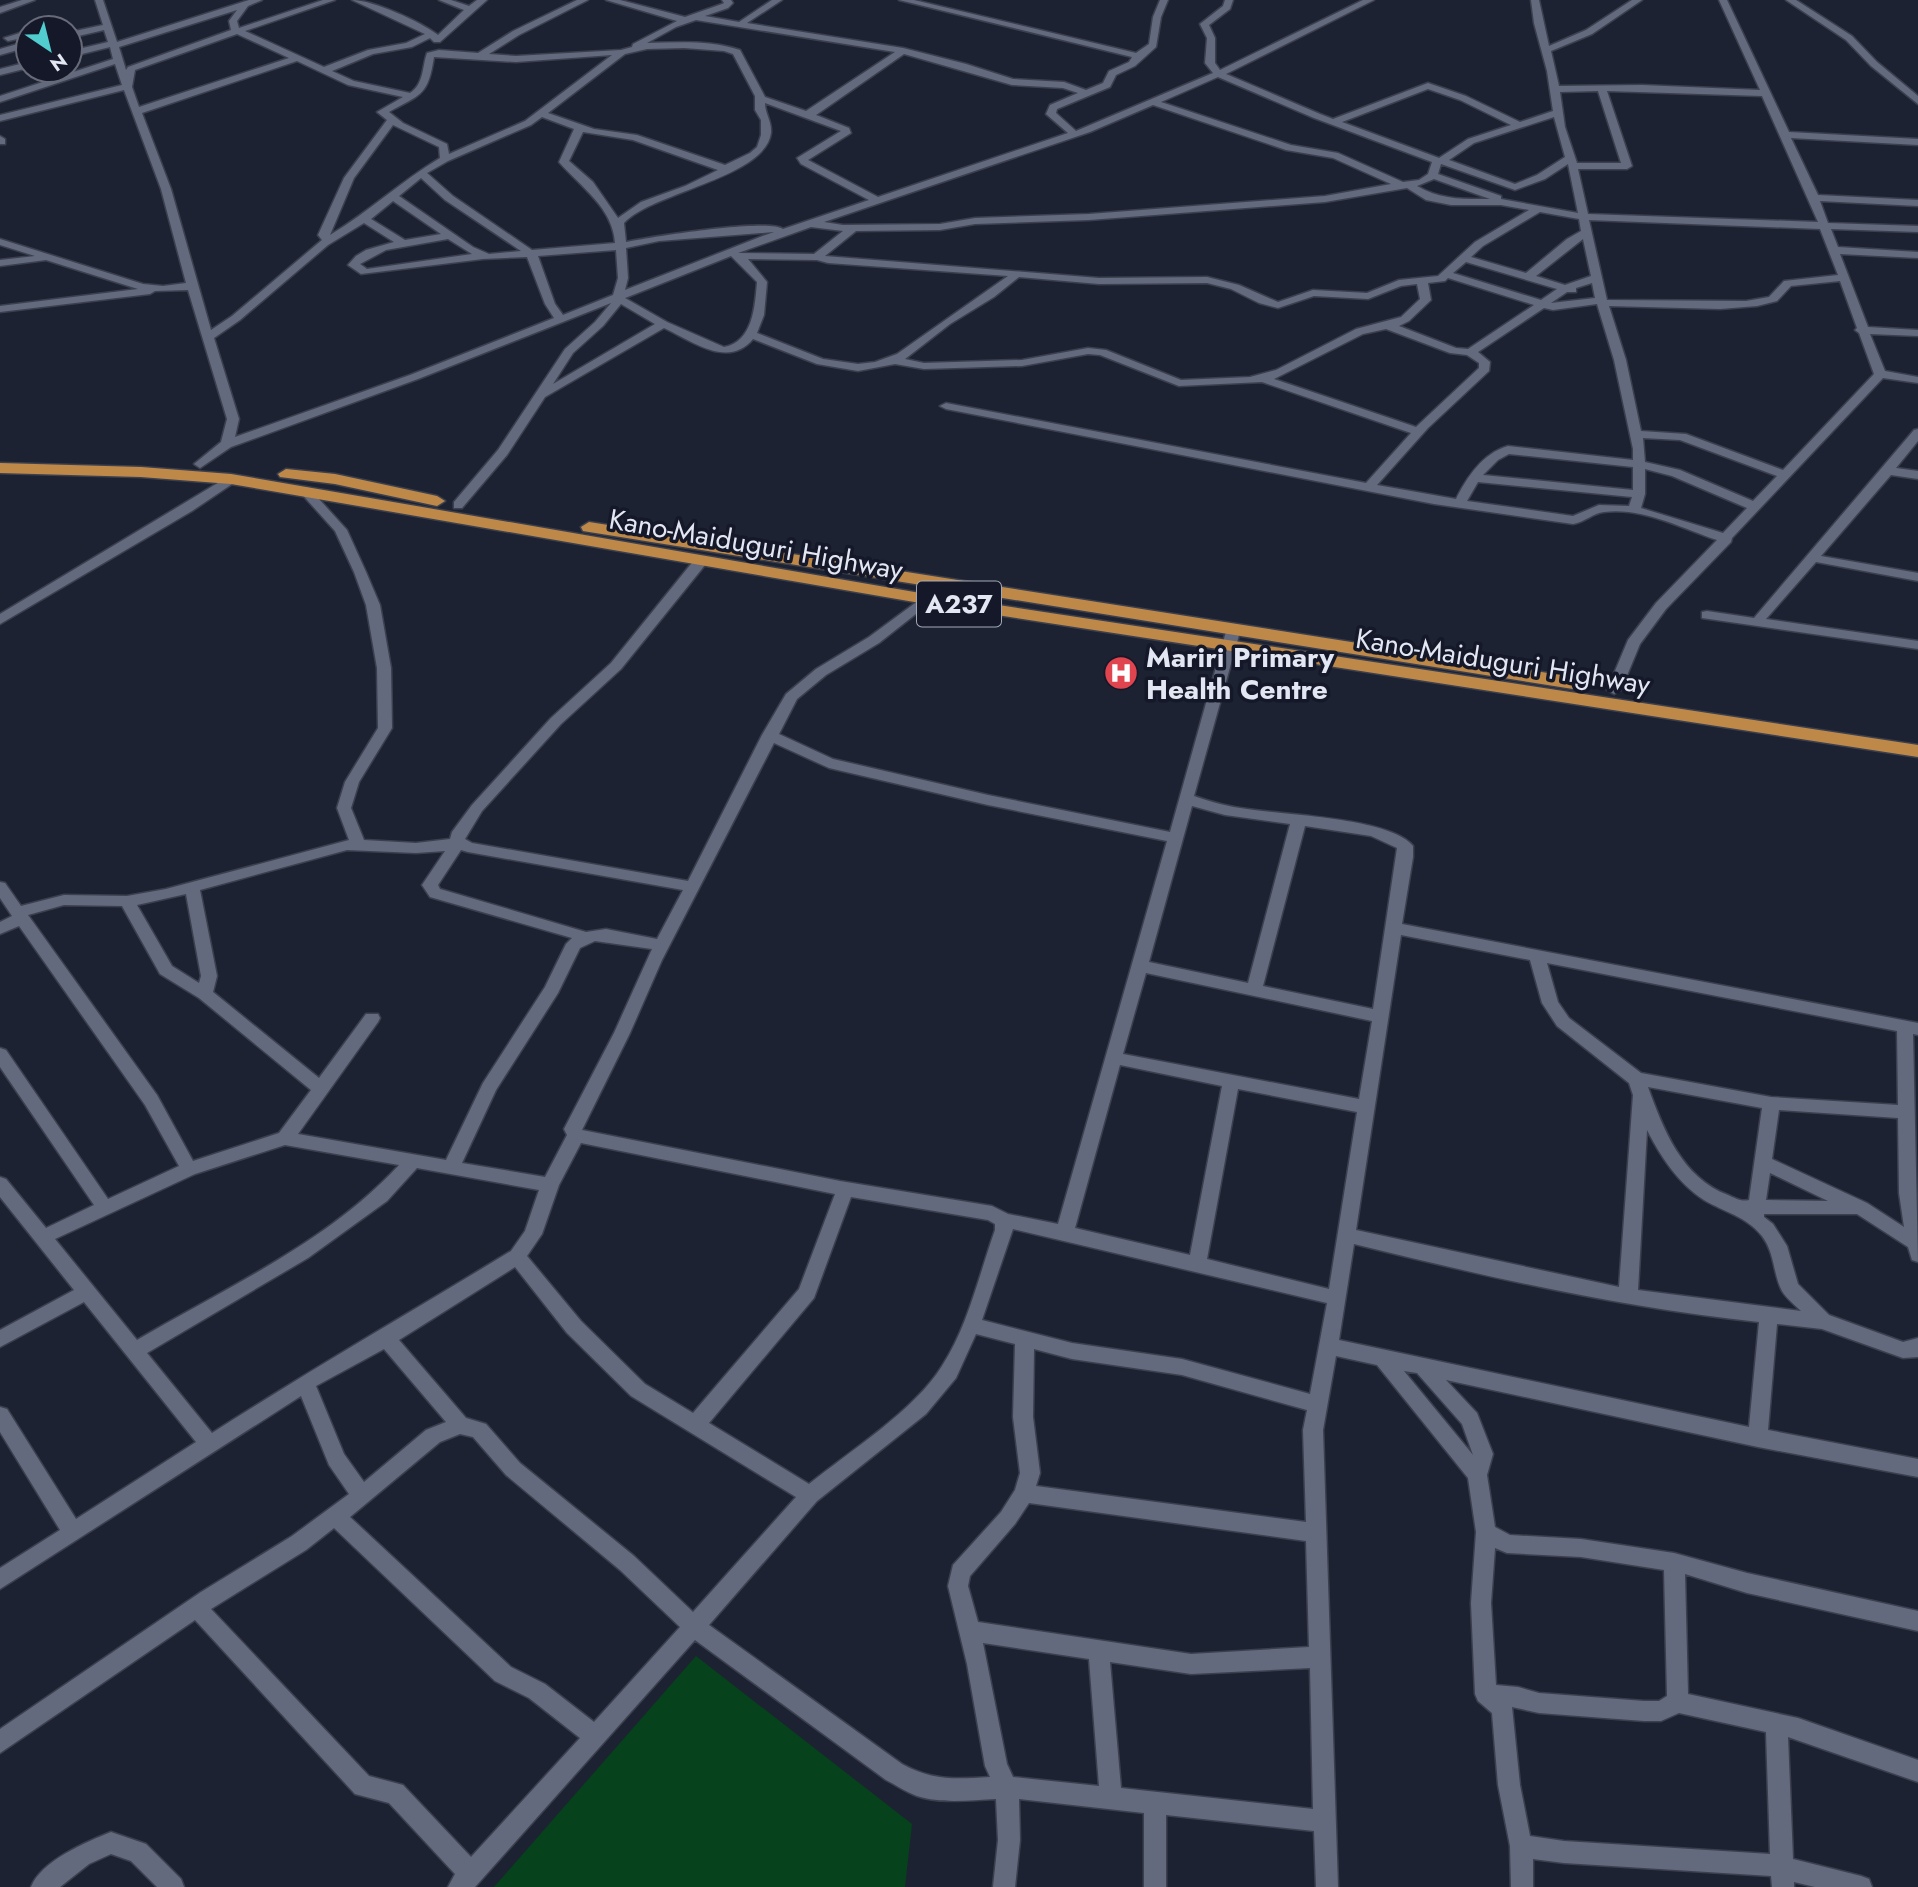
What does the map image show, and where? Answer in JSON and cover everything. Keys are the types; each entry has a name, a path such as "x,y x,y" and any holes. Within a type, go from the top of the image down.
{"highway":[{"name":"Kano-Maiduguri Highway","path":"0,456 158,459 335,480 458,505 1918,751"},
{"name":"Kano-Maiduguri Highway","path":"0,468 141,472 232,479 926,599 1231,636 1918,736"}],"street":[{"path":"0,10 31,0"},
{"path":"99,0 135,112 166,189 192,286 233,419 227,444"},
{"path":"214,0 218,6 230,9"},
{"path":"84,51 113,45 258,0"},
{"path":"127,87 131,69 234,30 331,0"},
{"path":"356,0 371,8 393,13 434,37"},
{"path":"443,0 468,9"},
{"path":"323,71 370,52 434,37 454,28 468,9 483,0"},
{"path":"478,57 525,27 584,0"},
{"path":"610,0 687,21"},
{"path":"445,159 444,146 392,120 382,112 419,92 426,80 430,55 434,53 537,58 622,52 634,48 659,32 725,6 729,3 726,0"},
{"path":"740,25 778,0"},
{"path":"903,0 1138,57"},
{"path":"1074,134 1064,128 1051,111 1056,105 1107,85 1112,73 1132,64 1153,45 1157,17 1164,0"},
{"path":"1229,0 1227,7 1204,24 1211,38 1210,63 1219,74 1334,122 1515,187"},
{"path":"200,464 227,444 619,299 791,229 1074,134 1219,74 1370,0"},
{"path":"1535,0 1600,301 1620,360 1639,449 1639,494 1634,510"},
{"path":"1546,50 1590,32 1638,0"},
{"path":"1723,0 1814,198 1861,330 1880,374"},
{"path":"1790,0 1849,38 1874,64 1918,101"},
{"path":"234,30 233,21 245,4"},
{"path":"699,18 903,51 1012,82 1064,85 1083,92 1082,94"},
{"path":"84,32 108,26"},
{"path":"234,30 351,83 412,96"},
{"path":"0,31 4,39"},
{"path":"434,37 434,53"},
{"path":"458,505 503,452 569,351 599,324 619,299 623,278 620,221 630,212 698,184 761,148 767,128 760,110 760,98 737,52 725,48 684,45 634,48"},
{"path":"807,115 903,51"},
{"path":"209,336 236,318 329,240 364,219 421,173 445,159 528,123 622,52"},
{"path":"135,112 295,59"},
{"path":"84,71 118,60"},
{"path":"0,99 42,84"},
{"path":"1334,122 1428,86 1454,94 1519,125"},
{"path":"0,118 127,87"},
{"path":"1553,89 1642,88 1767,93"},
{"path":"1152,102 1289,148 1335,155 1430,198 1451,202 1502,201 1515,187 1571,162 1627,166 1602,89"},
{"path":"760,98 846,130 846,133 802,158 804,162 876,200"},
{"path":"807,223 853,228 940,228 975,221 1154,212 1325,199 1422,182 1433,175 1439,161 1471,141 1558,113"},
{"path":"542,114 592,132 634,137 726,169"},
{"path":"329,240 323,234 330,225 335,206 349,178 392,120"},
{"path":"580,127 564,162 589,184 620,228"},
{"path":"1787,135 1918,142"},
{"path":"421,173 449,198 521,245 531,255 540,272 550,304 559,319"},
{"path":"1433,175 1502,201 1584,217 1918,229"},
{"path":"393,197 481,256"},
{"path":"1814,198 1918,203"},
{"path":"723,256 817,257 1115,282 1207,280 1235,287 1269,304 1278,305 1313,293 1367,296 1399,283 1441,279 1479,244 1540,208"},
{"path":"364,219 404,244"},
{"path":"817,257 853,228"},
{"path":"449,236 370,253 355,261 353,265 365,272 481,256 531,255 622,246 671,237 742,230 791,229"},
{"path":"1528,277 1571,241 1586,233"},
{"path":"0,242 142,287 163,289"},
{"path":"1833,250 1917,256"},
{"path":"619,299 663,324 723,351 729,351 751,334 759,321 762,282 740,257"},
{"path":"0,263 47,258"},
{"path":"1463,258 1566,288 1600,301"},
{"path":"894,360 948,320 998,292 1016,274"},
{"path":"1448,275 1542,304 1563,307 1600,301 1711,307 1772,300 1784,285 1792,282 1842,278"},
{"path":"1470,352 1566,288 1596,278"},
{"path":"751,334 831,365 869,365 894,360 924,366 1023,363 1088,351 1102,352 1186,385 1207,381 1239,382 1264,379 1370,326 1389,325 1405,319 1426,300 1422,282"},
{"path":"0,309 192,286"},
{"path":"540,397 663,324"},
{"path":"1368,488 1433,415 1485,369 1484,362 1470,352 1454,351 1389,325"},
{"path":"1861,330 1918,333"},
{"path":"1880,374 1918,380"},
{"path":"1614,690 1633,643 1661,606 1880,374"},
{"path":"1264,379 1420,432"},
{"path":"946,406 1368,488 1460,503 1573,520 1585,518 1602,508 1634,510 1727,539"},
{"path":"1757,622 1918,433"},
{"path":"1634,434 1682,437 1786,475"},
{"path":"1460,503 1467,486 1502,451 1508,450 1639,464 1676,473 1756,507"},
{"path":"1888,471 1918,475"},
{"path":"1475,478 1639,494"},
{"path":"0,620 232,479"},
{"path":"305,491 341,530 351,551 373,605 384,668 386,728 352,782 344,808 358,844"},
{"path":"1813,558 1918,577"},
{"path":"662,945 606,935 586,937 435,893 430,885 458,842 457,836 477,808 556,721 616,666 700,562"},
{"path":"576,1135 573,1129 577,1116 622,1033 662,945 791,697 821,672 874,640 926,599"},
{"path":"1707,615 1918,645"},
{"path":"1065,1233 1231,636"},
{"path":"769,735 829,763 988,800 1175,838"},
{"path":"1187,799 1209,807 1299,818 1389,835 1405,846 1337,1298 1313,1430 1326,1887"},
{"path":"1254,990 1299,818"},
{"path":"0,929 20,915 64,900 127,901 358,844 437,849 458,842 480,849 694,887"},
{"path":"192,886 209,976 205,994"},
{"path":"0,887 150,1100 189,1168"},
{"path":"127,901 166,970 205,994 321,1089"},
{"path":"1394,928 1912,1028 1906,1112 1908,1193 1917,1249"},
{"path":"452,1168 489,1088 552,989 574,944 586,937"},
{"path":"1537,956 1550,1003 1563,1022 1638,1085 1655,1130 1667,1152 1694,1184 1713,1197 1750,1211 1861,1208"},
{"path":"1140,966 1381,1017"},
{"path":"285,1138 372,1018"},
{"path":"0,1054 105,1208"},
{"path":"1114,1058 1366,1107"},
{"path":"1197,1264 1231,1081"},
{"path":"1638,1085 1705,1089 1770,1103 1906,1112"},
{"path":"1628,1296 1638,1085"},
{"path":"1750,1211 1762,1162 1770,1103"},
{"path":"0,1579 305,1383 386,1338 517,1256 533,1234 551,1185 576,1135"},
{"path":"576,1135 845,1190 992,1213 1004,1220 1337,1298"},
{"path":"43,1237 189,1168 285,1138 551,1185"},
{"path":"134,1351 302,1253 381,1196 413,1161"},
{"path":"1762,1162 1861,1208 1917,1249"},
{"path":"1,1188 209,1444"},
{"path":"694,1426 807,1293 845,1190"},
{"path":"1750,1211 1767,1229 1777,1246 1790,1288 1822,1321"},
{"path":"196,1607 363,1786 395,1793 465,1881 695,1627 810,1495 919,1408 948,1372 971,1325 1004,1230 1004,1220"},
{"path":"1346,1235 1519,1276 1628,1296 1822,1321 1873,1341 1917,1352"},
{"path":"517,1256 574,1327 638,1390 810,1495"},
{"path":"0,1339 86,1292"},
{"path":"1759,1437 1769,1315"},
{"path":"971,1325 1072,1351 1182,1367 1318,1405"},
{"path":"386,1338 460,1425 479,1430 513,1469 627,1563 695,1627 852,1744 920,1786 960,1790 1007,1787 1324,1821"},
{"path":"1004,1887 1009,1840 1007,1787 996,1766 978,1664 958,1586 960,1572 1002,1526 1024,1493 1030,1474 1023,1417 1025,1339"},
{"path":"1328,1346 1759,1437 1918,1468 1918,1462"},
{"path":"1382,1357 1477,1475"},
{"path":"1422,1366 1470,1419 1483,1454 1477,1475 1486,1532 1481,1603 1486,1694 1502,1708 1509,1785 1521,1846 1522,1887"},
{"path":"305,1383 336,1459 362,1496"},
{"path":"0,1415 5,1435 73,1532"},
{"path":"0,1742 196,1607 299,1543 362,1496 433,1436 460,1425"},
{"path":"1024,1493 1316,1533"},
{"path":"335,1516 503,1674 537,1691 596,1737"},
{"path":"1486,1532 1507,1544 1581,1548 1674,1562 1746,1583 1918,1621"},
{"path":"1674,1562 1678,1702"},
{"path":"969,1631 1191,1664 1319,1657"},
{"path":"1099,1652 1111,1798"},
{"path":"1486,1694 1518,1697 1539,1703 1644,1711 1661,1711 1678,1702 1777,1724 1918,1771"},
{"path":"1777,1724 1782,1877"},
{"path":"1155,1803 1155,1887"},
{"path":"42,1887 81,1856 111,1843 138,1852 173,1887"},
{"path":"1521,1846 1563,1852 1696,1858 1782,1877 1861,1887"}],"green space":[{"path":"696,1656 912,1824 905,1887 494,1887"}],"place":[{"name":"Mariri Primary Health Centre","path":"1121,673"}]}
